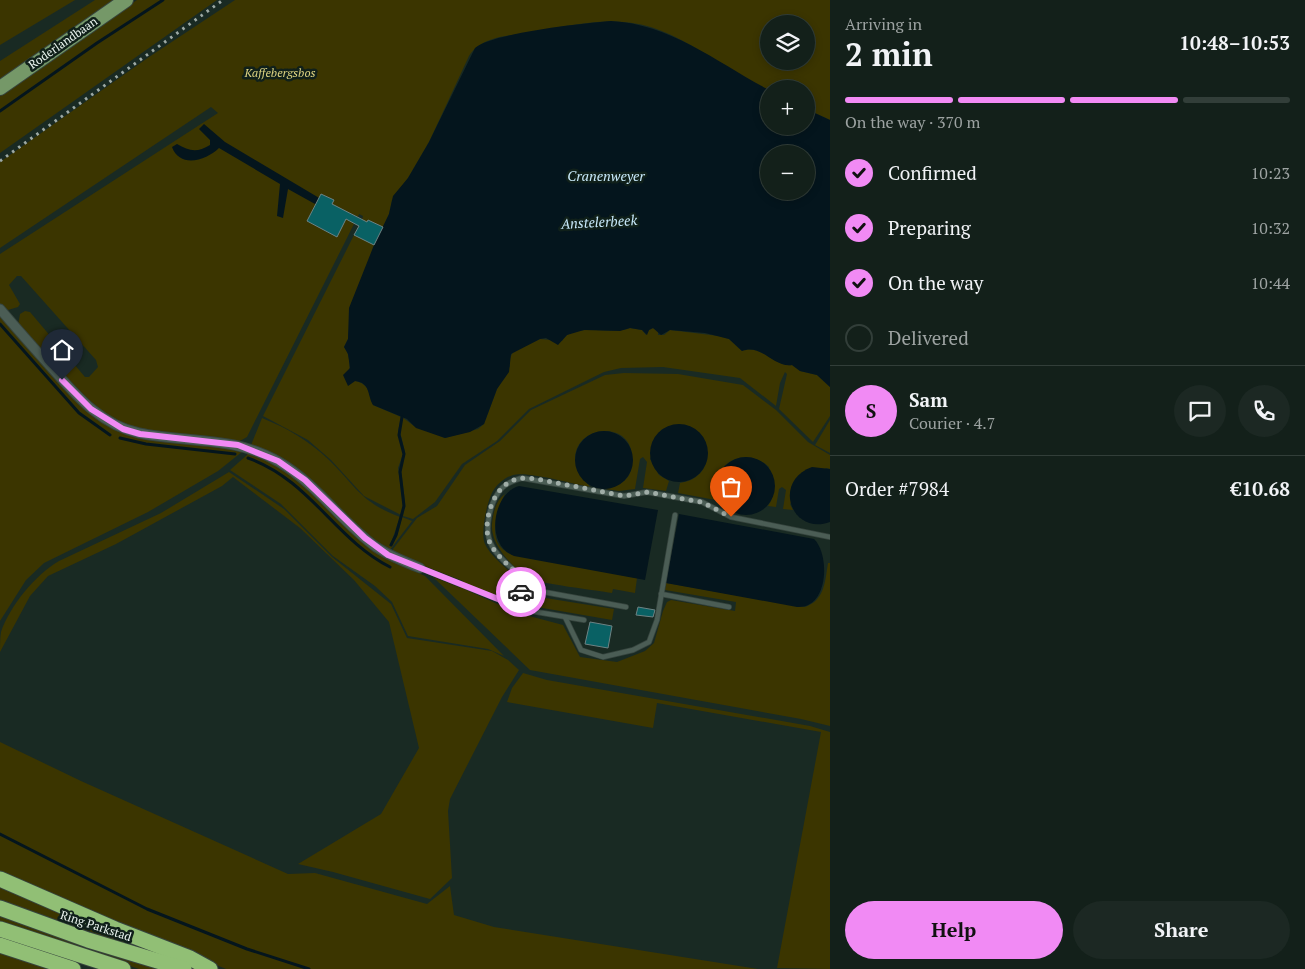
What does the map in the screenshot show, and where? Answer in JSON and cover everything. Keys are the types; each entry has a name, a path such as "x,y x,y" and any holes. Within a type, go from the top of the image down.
{"highway":[{"path":"0,879 115,929 190,958 210,969"},
{"name":"Ring Parkstad","path":"0,908 88,940 184,969"},
{"path":"0,928 123,969"},
{"path":"0,945 73,969"}],"main road":[{"name":"Roderlandbaan","path":"0,88 126,0"}],"street":[{"path":"0,309 74,394 101,417 123,429 140,434 223,443 260,452 278,461 305,480 375,546 388,555 420,568"}],"lane":[{"path":"518,607 522,588 521,576 492,546 487,528 492,505 501,489 510,482 522,478 624,496 648,492 702,502 731,517 830,537"},
{"path":"565,617 581,650 603,657 644,646 651,639 675,515"},
{"path":"420,568 518,607 584,620"},
{"path":"522,588 626,607"},
{"path":"661,594 730,607"}],"green space":[{"path":"0,0 75,0 0,45"},
{"path":"95,0 116,0 0,81 0,61"},
{"path":"137,0 217,0 0,153 0,95"},
{"name":"Kaffebergsbos","path":"235,0 830,0 830,120 815,113 815,80 760,80 760,86 681,40 642,25 626,22 576,24 503,37 480,45 469,56 429,142 408,178 392,200 389,214 383,227 368,220 367,222 362,220 363,216 359,214 358,217 332,204 334,200 321,194 307,221 336,237 346,219 354,224 247,437 238,442 158,433 127,426 115,421 102,413 76,390 18,325 20,314 25,311 30,312 85,377 89,377 98,367 96,360 21,276 17,276 9,285 20,304 18,307 8,310 0,304 0,254 218,113 211,107 0,248 0,162 149,57"},
{"path":"354,235 374,245 350,320 348,339 344,347 349,361 349,385 355,381 363,384 368,390 373,405 401,417 398,431 403,454 398,468 403,504 401,515 364,496 331,460 308,440 263,416"},
{"path":"0,315 108,425 243,451 218,471 148,512 44,563 26,580 0,621"},
{"path":"630,328 642,330 646,335 653,328 658,331 658,335 664,335 670,330 719,336 729,339 742,351 755,350 780,363 792,365 800,371 817,375 830,387 830,416 813,442 779,409 787,374 785,372 780,383 776,406 740,378 663,367 621,368 604,372 529,409 497,441 462,464 435,502 413,519 403,516 405,502 401,470 405,452 400,432 402,417 414,426 445,438 478,429 484,424 497,389 510,366 509,360 513,352 540,339 562,341 567,335 583,330 613,331"},
{"path":"624,373 678,374 743,385 776,410 808,442 830,455 830,469 826,468 790,504 793,510 783,509 786,490 782,487 779,489 776,507 768,506 772,499 769,467 758,460 748,457 737,458 722,470 718,479 717,489 721,501 678,493 680,483 695,478 704,468 707,457 706,444 700,434 690,427 677,425 661,430 650,459 659,475 669,481 666,491 643,488 647,462 643,457 640,459 635,489 619,491 605,489 617,485 627,478 631,470 632,452 626,440 616,433 605,431 593,434 582,440 576,451 577,469 590,487 539,476 520,474 508,477 495,488 487,507 483,532 485,544 491,553 517,578 517,587 513,593 506,595 464,589 518,613 563,625 580,657 617,662 645,651 654,643 663,611 667,602 671,600 735,611 736,602 665,590 666,583 805,607 817,600 820,595 825,583 828,563 830,563 830,726 801,719 530,670 433,577 461,588 463,581 394,554 393,549 417,518 437,506 465,465 500,441 531,410 605,375"},
{"path":"262,418 289,431 321,452 367,499 400,517 390,546 397,536 402,517 412,521 389,551 391,560 425,576 504,656 488,649 408,636 392,602 375,586 333,556 281,504 230,470 247,455"},
{"path":"830,420 830,453 815,445"},
{"path":"229,472 284,509 332,557 391,604 407,638 492,651 508,660 519,670 502,697 450,799 448,811 452,878 430,899 298,864 381,814 419,748 389,622 354,580 300,528 233,477 222,486 116,544 48,576 30,596 0,652 1,632 10,612 24,592 41,574 59,561 161,513"},
{"path":"505,494 495,526 496,540 504,550 508,553 637,578 635,593 613,589 612,593 555,585 529,578 522,574 503,555 492,532 492,520 496,507 499,500"},
{"path":"533,596 614,609 612,620 531,606 528,601"},
{"path":"523,673 547,680 810,726 830,732 830,969 777,968 821,732 657,703 653,728 507,702 512,688"},
{"path":"0,742 81,781 288,874 315,873 427,904 450,886 454,915 494,927 758,969 226,969 0,876"},
{"path":"0,882 186,965 0,900"},
{"path":"0,914 168,969 139,969 0,922"},
{"path":"0,948 63,969 0,969"}],"water":[{"name":"Cranenweyer","path":"611,21 633,24 654,29 693,46 760,85 760,135 815,135 815,113 830,120 830,387 817,375 800,371 792,365 779,363 755,350 742,351 729,339 705,333 670,330 661,335 653,328 649,330 647,335 642,330 630,328 620,331 584,330 567,335 558,345 546,338 540,339 511,354 509,372 497,389 484,424 470,432 445,438 416,428 407,419 373,405 364,384 355,381 348,386 343,375 350,368 348,354 344,347 348,339 349,308 374,245 389,214 393,196 408,178 429,142 475,48 485,43 519,33 561,26"},
{"path":"204,124 225,142 331,205 315,204 288,189 283,218 277,216 280,184 219,148 201,159 187,160 181,158 172,147 177,144 193,150 210,145 210,140 199,129"},
{"path":"673,424 685,424 700,432 708,447 708,459 700,474 685,482 673,482 658,474 650,459 650,447 658,432"},
{"path":"598,431 610,431 625,439 633,454 633,466 625,481 610,489 598,489 583,481 575,466 575,454 583,439"},
{"path":"740,457 752,457 767,465 775,480 775,492 767,507 752,515 740,515 725,507 717,492 717,480 725,465"},
{"path":"812,467 830,469 830,522 816,524 805,521 791,505 792,483 800,474"},
{"path":"519,486 658,510 645,580 514,556 505,550 499,542 496,531 498,509 510,491"},
{"path":"679,514 814,539 823,556 824,579 821,590 808,605 797,607 666,583"}],"building":[{"path":"321,194 334,200 332,204 367,222 368,220 383,227 374,245 354,235 359,226 346,219 337,237 307,221"},
{"path":"638,607 655,610 653,617 636,615"},
{"path":"590,622 612,626 608,648 585,644"}],"waterway":[{"path":"0,111 97,43 163,0"},
{"path":"0,324 79,413 110,435"},
{"path":"391,545 396,535 404,506 400,472 404,454 399,435 402,417"},
{"path":"120,438 146,444 235,454"},
{"path":"248,458 270,468 289,480 353,541 390,567"},
{"path":"0,834 147,909 247,949 309,969"}],"railway":[{"path":"0,161 223,0"}],"way so far":[{"path":"521,592 523,581 521,576 497,554 489,539 487,528 495,498 501,489 510,482 522,478 537,479 624,496 648,492 702,502 731,517"}],"route":[{"path":"62,380 91,409 123,429 140,434 238,445 260,452 278,461 305,480 365,538 394,558 518,607 521,592"}],"water label":[{"name":"Anstelerbeek","path":"599,222"}]}
